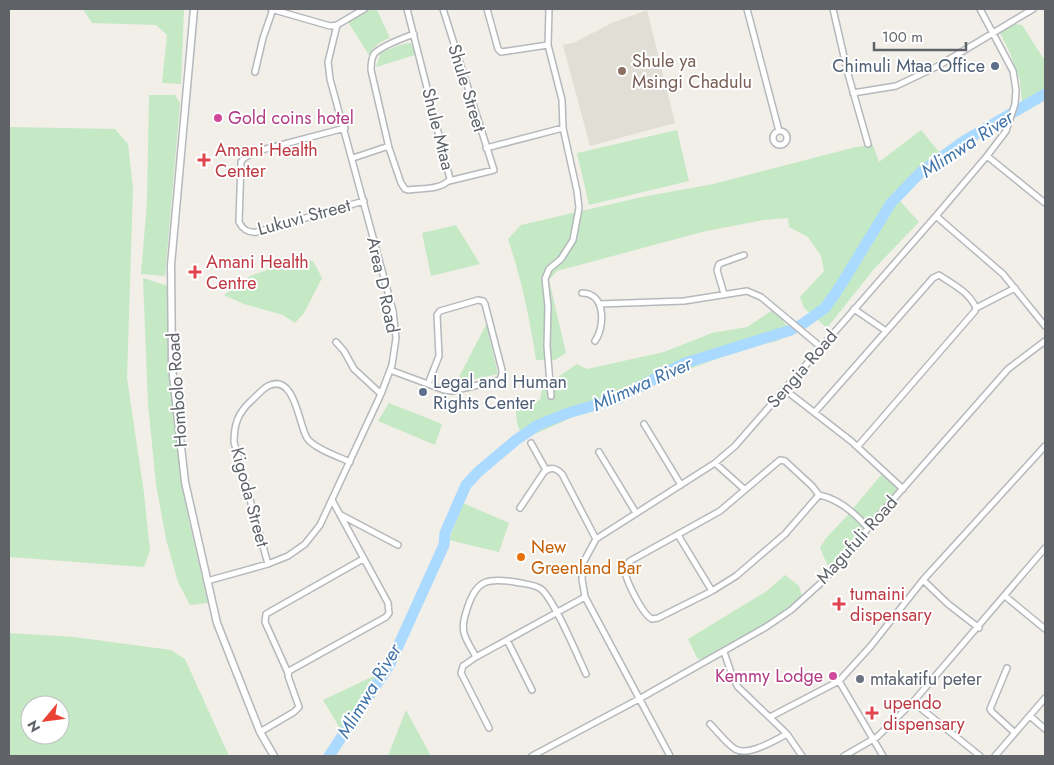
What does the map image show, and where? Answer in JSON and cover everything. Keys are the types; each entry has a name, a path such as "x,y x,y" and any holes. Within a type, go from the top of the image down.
{"street":[{"name":"Hombolo Road","path":"194,9 171,265 172,367 185,482 217,623 260,732 274,756"},
{"path":"255,72 272,9 330,26 337,25 360,10"},
{"name":"Shule Mtaa","path":"390,148 400,184 405,189 440,186 449,181 450,176 407,9"},
{"name":"Shule Street","path":"443,9 486,148 563,128"},
{"path":"487,9 498,49 501,52 548,45"},
{"path":"549,9 548,45 562,100 563,128 579,208 573,240 561,259 549,270 545,279 548,306 547,346 550,396"},
{"path":"747,9 779,130"},
{"path":"833,9 853,93 868,144"},
{"name":"Sengia Road","path":"670,756 585,597 582,579 583,563 596,539 715,463 735,446 936,216 1006,131 1015,104 1016,90 1012,71 980,9"},
{"path":"853,93 896,86 938,66 1033,9"},
{"name":"Area D Road","path":"207,581 268,564 288,556 305,544 320,525 381,394 390,370 396,338 393,311 345,128 330,79 328,62 337,25"},
{"path":"353,158 386,147 390,148 371,70 372,59 380,49 414,34"},
{"name":"Lukuvi Street","path":"345,128 254,152 244,158 240,167 240,222 246,230 257,232 364,201"},
{"path":"449,181 494,170 486,148"},
{"path":"987,156 1045,202"},
{"path":"936,216 1003,274 1045,326"},
{"path":"724,294 717,270 719,264 744,255"},
{"path":"815,412 936,275 966,292 976,308"},
{"path":"858,446 976,308 1015,288"},
{"path":"582,293 587,292 592,295 599,304 602,328 595,341"},
{"path":"599,304 684,301 724,294 752,292 822,348"},
{"path":"390,370 444,390 452,391 496,382 502,378 502,370 486,304 483,301 478,300 440,311 437,315 439,356 428,384"},
{"path":"854,309 886,332"},
{"name":"Magufuli Road","path":"532,756 724,652 790,610 847,556 868,528 1008,369 1045,341"},
{"path":"336,342 344,351 354,369 381,394"},
{"name":"Kigoda Street","path":"268,564 234,442 234,428 239,415 246,406 268,386 276,384 283,386 291,394 295,402 307,439 312,444 350,462"},
{"path":"784,389 858,446 903,488"},
{"path":"644,424 681,485"},
{"path":"531,443 546,470"},
{"path":"770,717 839,681 870,647 923,580 1045,446"},
{"path":"599,452 636,513"},
{"path":"819,495 785,534 736,576 712,591 658,618 652,619 646,614 625,576 625,567 630,561 720,510 777,461 782,460 812,486 819,495 828,496 849,509 868,528"},
{"path":"715,463 744,490"},
{"path":"520,508 546,470 554,468 562,474 596,539"},
{"path":"288,673 388,616 390,610 332,500"},
{"path":"340,515 398,545"},
{"path":"678,535 712,591"},
{"path":"844,756 883,732 913,702 979,628 1045,548"},
{"path":"260,732 294,712 299,707 288,673 265,622 266,614 363,559"},
{"path":"476,657 467,639 463,624 474,591 486,582 500,580 537,587 547,596 586,674"},
{"path":"923,580 948,604 979,628"},
{"path":"1006,596 1045,629"},
{"path":"489,728 461,673 463,666 585,597"},
{"path":"508,640 532,690"},
{"path":"724,652 738,687 787,734 802,756"},
{"path":"1006,668 990,709 1015,733"},
{"path":"839,681 883,756"},
{"path":"995,756 1045,698"},
{"path":"913,702 980,756"},
{"path":"1030,716 1045,729"},
{"path":"710,724 735,748 741,751 758,748 787,734"}],"shaded area":[{"path":"647,10 675,123 590,146 563,45 573,43 614,22"}],"green space":[{"path":"83,9 184,9 181,84 162,83 167,35 156,25 92,23"},
{"path":"368,10 377,10 390,38 378,44 369,55 348,22"},
{"path":"1015,24 1022,25 1043,58 1045,56 1045,100 1023,113 1020,81 1010,53 1000,33"},
{"path":"411,43 415,55 376,67 381,52 399,45"},
{"path":"149,95 175,95 180,103 165,276 141,274 147,202"},
{"path":"9,127 115,129 128,144 133,188 127,378 144,493 150,551 144,567 9,557"},
{"path":"677,130 689,181 589,205 577,153"},
{"path":"921,130 940,153 893,193 919,222 874,269 827,328 804,308 800,297 824,271 821,256 808,237 789,227 788,218 764,220 706,231 557,271 549,280 566,353 555,360 536,360 525,299 508,239 521,225 642,197 713,184 856,147 873,145 879,162"},
{"path":"456,225 480,264 431,276 422,233"},
{"path":"305,260 313,261 322,278 304,313 295,323 283,315 244,304 224,295 250,276 279,266 291,265"},
{"path":"143,278 168,286 177,449 188,517 208,603 190,605 178,582 166,539 156,484 148,404"},
{"path":"771,311 782,319 792,334 777,341 746,348 676,374 632,397 591,409 526,438 518,427 516,405 540,400 542,388 577,364 587,369 664,352 712,333 747,327"},
{"path":"489,319 489,336 498,374 456,383"},
{"path":"389,403 442,424 435,445 378,421"},
{"path":"882,474 898,489 831,569 820,548 826,538"},
{"path":"463,503 509,523 499,552 449,540"},
{"path":"785,575 799,586 802,596 767,623 730,646 704,661 697,658 688,639 767,591"},
{"path":"9,633 74,637 171,650 185,659 229,756 9,756"},
{"path":"378,674 341,730 323,700"},
{"path":"406,710 431,756 388,756"}],"waterway":[{"name":"Mlimwa River","path":"329,756 390,664 444,545 445,533 466,485 478,472 516,440 538,425 568,413 616,399 685,363 791,330 804,323 825,308 891,203 921,172 964,141 1045,94"}],"place":[{"name":"Chimuli Mtaa Office","path":"995,66"},
{"name":"Shule ya Msingi Chadulu","path":"622,71"},
{"name":"Gold coins hotel","path":"218,118"},
{"name":"Amani Health Center","path":"204,160"},
{"name":"Amani Health Centre","path":"195,272"},
{"name":"Legal and Human Rights Center","path":"423,392"},
{"name":"New Greenland Bar","path":"521,557"},
{"name":"tumaini dispensary","path":"839,604"},
{"name":"Kemmy Lodge","path":"833,676"},
{"name":"mtakatifu peter","path":"860,679"},
{"name":"upendo dispensary","path":"872,713"}]}
